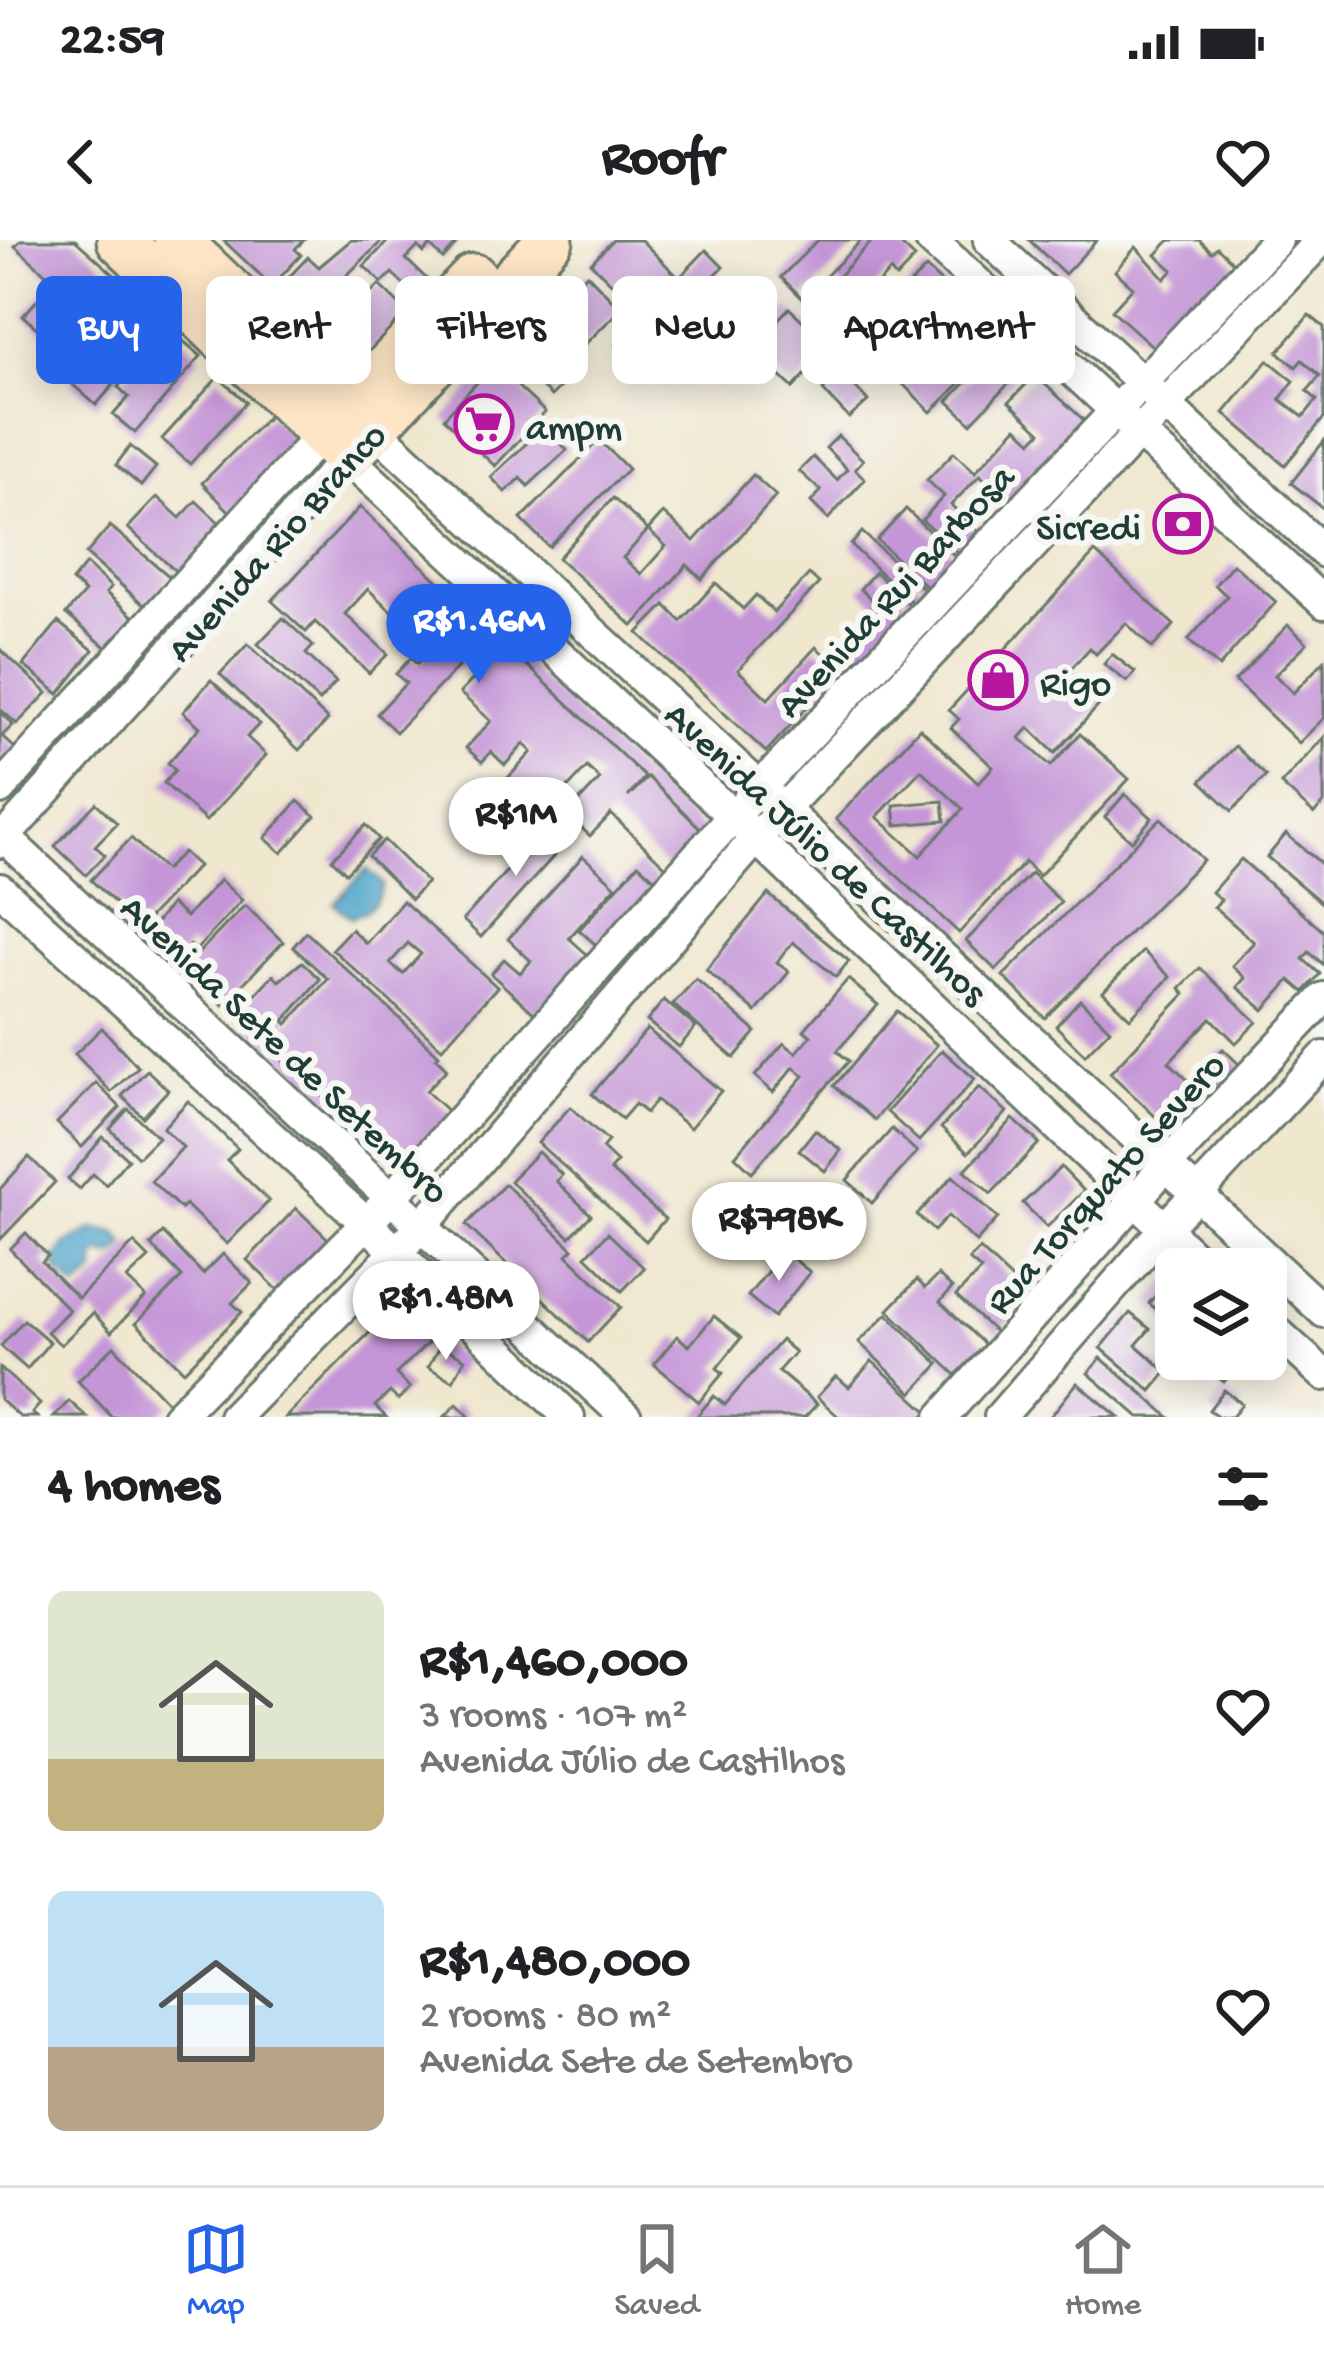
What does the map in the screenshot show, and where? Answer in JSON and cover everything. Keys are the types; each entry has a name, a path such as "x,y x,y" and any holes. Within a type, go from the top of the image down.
{"street":[{"name":"Avenida Júlio de Castilhos","path":"120,240 206,303"},
{"name":"Avenida Júlio de Castilhos","path":"177,240 206,280"},
{"name":"Avenida Rio Branco","path":"2,837 509,240"},
{"name":"Avenida Rio Branco","path":"0,789 348,432 550,240"},
{"path":"931,240 1139,435 1322,597"},
{"path":"988,240 1324,552"},
{"name":"Avenida Rui Barbosa","path":"177,1417 394,1196 733,816 1277,240"},
{"name":"Avenida Rui Barbosa","path":"234,1417 422,1226 756,838 1321,240"},
{"name":"Avenida Júlio de Castilhos","path":"299,384 348,432 451,553 1184,1248"},
{"name":"Avenida Júlio de Castilhos","path":"348,432 477,525 1324,1312"},
{"path":"1235,522 1261,495"},
{"path":"451,553 477,525"},
{"path":"942,594 964,616"},
{"path":"638,728 663,699"},
{"name":"Avenida Sete de Setembro","path":"2,837 394,1196 626,1417"},
{"name":"Avenida Sete de Setembro","path":"0,889 366,1223 568,1417"},
{"path":"647,914 672,937"},
{"name":"Rua Torquato Severo","path":"942,1417 1167,1164 1324,998"},
{"name":"Rua Torquato Severo","path":"1000,1416 1324,1057"},
{"path":"1265,1061 1294,1089"},
{"path":"273,1318 303,1346"},
{"path":"1287,1341 1324,1375"},
{"path":"969,1387 1000,1416"}],"water":[{"path":"367,869 383,884 381,891 372,906 351,918 334,903"},
{"path":"93,1229 117,1233 126,1246 114,1256 95,1258 95,1273 77,1289 57,1270 55,1259 66,1244"}],"building":[{"path":"21,240 75,240 115,276 48,276 15,246"},
{"path":"223,240 304,240 295,249 301,255 281,276 261,276"},
{"path":"351,240 383,240 346,276 290,276 308,257 319,267"},
{"path":"389,240 460,240 443,259 430,246 424,253 418,247 406,259 424,276 392,273 382,283 364,266"},
{"path":"613,240 641,240 677,276 612,276 612,284 591,263"},
{"path":"818,240 862,240 826,276 801,276 801,297 781,277"},
{"path":"873,240 896,240 915,258 898,276 890,271 885,276 839,276"},
{"path":"1029,240 1097,240 1065,274"},
{"path":"1170,240 1199,240 1212,252 1217,247 1236,265 1159,352 1112,310 1133,287 1115,271 1136,247 1165,279 1173,270 1156,255"},
{"path":"706,250 723,267 714,276 681,276"},
{"path":"587,274 612,300 612,318 588,341 588,276"},
{"path":"379,285 395,300 395,325 371,350 371,293"},
{"path":"36,301 36,327 23,316"},
{"path":"789,308 801,319 801,379 793,388 777,373 777,321"},
{"path":"1309,315 1324,327 1324,418 1285,465 1224,413 1268,360 1294,381 1280,399 1303,417 1317,400 1307,391 1320,376 1302,360 1296,367 1278,352"},
{"path":"182,340 201,356 182,378"},
{"path":"72,384 114,384 96,405"},
{"path":"177,384 135,433 113,415 129,397 118,387"},
{"path":"212,384 226,384 246,402 190,464 162,439"},
{"path":"475,384 515,384 545,412 495,466 444,418"},
{"path":"538,384 563,384 551,396"},
{"path":"829,384 853,384 868,401 849,418 823,390"},
{"path":"903,384 959,384 931,412"},
{"path":"964,384 1008,384 971,423 948,401"},
{"path":"1026,384 1045,384 1088,424 1012,505 980,475 951,505 978,531 958,553 922,520 944,496 927,480 954,452 975,472 1017,427 1032,441 1041,432 1009,402"},
{"path":"270,415 300,446 231,513 202,483"},
{"path":"545,426 567,450 528,486 521,478 505,492 491,477"},
{"path":"838,436 863,460 855,469 865,479 828,519 811,502 821,491 799,471 813,457 837,480 847,469 826,448"},
{"path":"599,440 628,469 549,547 521,519"},
{"path":"1324,441 1324,509 1291,483"},
{"path":"130,446 156,467 141,486 116,465"},
{"path":"753,475 776,496 702,579 687,565 633,626 558,558 613,498 648,530 663,513 694,541","holes":["648,530 666,546 641,574 623,558"]},
{"path":"157,497 180,518 196,501 224,527 180,575 128,528"},
{"path":"360,507 645,777 628,797 648,777 705,833 669,870 611,814 590,836 567,814 600,779 587,767 560,796 548,785 521,814 496,791 532,752 524,744 505,765 491,752 482,762 466,748 491,721 460,693 475,677 468,670 481,657 474,650 396,732 377,714 406,683 396,674 411,658 417,664 431,649 368,589 345,614 388,654 369,673 315,622 306,632 272,601"},
{"path":"906,509 958,559 929,589 877,540"},
{"path":"110,526 170,577 145,606 86,554"},
{"path":"862,532 929,594 917,607 851,545"},
{"path":"1095,552 1174,625 1152,648 1126,623 1096,654 1090,648 1069,671 1102,702 1055,753 1029,728 1020,738 1051,766 1080,734 1129,779 1039,876 1025,862 959,933 836,819 920,728 978,783 993,767 951,728 959,719 949,710","holes":["921,770 963,809 920,856 877,817"]},
{"path":"86,564 111,587 106,593 136,619 109,650 66,614 85,592 72,581"},
{"path":"1233,564 1276,602 1219,667 1188,640 1227,596 1215,585"},
{"path":"875,572 913,608 861,663 847,650 884,611 860,589"},
{"path":"809,574 819,583 738,670 768,699 816,647 841,670 766,752 638,633 665,605 681,621 716,583 743,609 756,595 774,612"},
{"path":"283,618 313,646 306,654 336,682 319,701 258,644"},
{"path":"58,622 93,650 59,694 23,665"},
{"path":"1288,625 1307,643 1275,675 1293,693 1324,661 1324,718 1299,743 1235,681"},
{"path":"248,644 328,720 299,750 220,674"},
{"path":"0,649 47,693 17,724 0,709"},
{"path":"1112,654 1135,672 1127,682 1104,664"},
{"path":"211,680 259,724 247,737 266,755 206,821 164,783 175,770 168,763 200,727 183,712"},
{"path":"0,712 13,725 2,736 18,751 0,770"},
{"path":"1324,737 1324,803 1314,814 1281,784"},
{"path":"1235,746 1266,776 1232,811 1201,781"},
{"path":"1125,794 1152,818 1132,841 1105,817"},
{"path":"298,801 315,816 282,853 265,838"},
{"path":"943,801 945,821 896,825 894,805"},
{"path":"96,803 117,823 95,846 105,855 86,875 55,846"},
{"path":"1161,818 1203,860 1045,1018 1003,976"},
{"path":"551,821 570,838 481,937 463,920"},
{"path":"366,825 379,839 346,873 332,859"},
{"path":"1286,834 1324,866 1324,905 1267,857"},
{"path":"131,838 165,870 183,852 198,866 140,927 91,880"},
{"path":"384,840 427,882 411,899 368,856"},
{"path":"583,856 616,886 569,938 590,957 537,1016 491,974 504,959 520,973 531,961 508,939"},
{"path":"1241,859 1324,932 1324,965 1309,952 1303,959 1320,974 1304,992 1290,980 1264,1010 1237,987 1245,978 1232,966 1254,942 1214,907 1221,900 1212,892"},
{"path":"638,864 663,886 604,952 579,930"},
{"path":"1031,873 1061,902 996,970 966,941"},
{"path":"220,880 242,900 196,950 190,945 175,961 147,934 171,904 186,917"},
{"path":"768,894 849,961 836,977 793,942 777,962 789,972 756,1012 706,970"},
{"path":"403,901 497,987 442,1048 332,949 351,929 366,943","holes":["408,943 421,954 403,974 390,963"]},
{"path":"245,905 283,942 223,1005 184,968"},
{"path":"306,932 439,1055 436,1058 447,1069 426,1091 452,1115 402,1170 235,1016 273,975 279,981 302,962 320,979 284,1021 287,1024 328,979 293,947"},
{"path":"1143,951 1170,977 1130,1018 1103,992"},
{"path":"1200,968 1257,1022 1236,1043 1211,1018 1169,1062 1191,1083 1223,1049 1246,1071 1180,1140 1110,1073 1185,994 1180,988"},
{"path":"696,979 756,1032 734,1058 673,1004"},
{"path":"848,979 878,1005 837,1051 849,1061 752,1172 735,1156 804,1076 794,1067 773,1092 755,1076 784,1043 796,1053 811,1036 804,1030"},
{"path":"664,1000 696,1027 679,1047 647,1021"},
{"path":"1080,1000 1110,1029 1085,1055 1056,1026"},
{"path":"897,1011 937,1045 875,1120 834,1086"},
{"path":"102,1028 138,1067 111,1092 75,1054"},
{"path":"647,1029 721,1091 690,1128 656,1100 646,1113 635,1104 622,1119 592,1094"},
{"path":"942,1050 975,1079 919,1141 887,1112"},
{"path":"147,1070 168,1090 143,1117 122,1096"},
{"path":"96,1083 120,1107 82,1147 57,1123"},
{"path":"979,1087 1007,1112 968,1153 941,1128"},
{"path":"188,1101 238,1149 227,1160 269,1201 227,1244 185,1204 181,1209 151,1181 183,1147 163,1128"},
{"path":"570,1107 608,1141 602,1148 617,1162 610,1170 665,1219 646,1241 538,1143"},
{"path":"128,1109 158,1137 138,1157 110,1129"},
{"path":"1013,1119 1039,1143 991,1194 965,1170"},
{"path":"892,1129 917,1152 872,1203 847,1180"},
{"path":"815,1130 841,1150 825,1171 799,1150"},
{"path":"103,1137 128,1159 106,1185 93,1174 80,1189 68,1179"},
{"path":"538,1152 562,1175 556,1181 591,1215 570,1237 510,1181"},
{"path":"29,1157 55,1182 0,1240 0,1189"},
{"path":"1061,1167 1084,1191 1047,1227 1023,1203"},
{"path":"953,1176 998,1218 976,1242 948,1216 934,1231 917,1215"},
{"path":"505,1184 573,1249 567,1255 621,1307 588,1342 466,1225"},
{"path":"296,1208 328,1239 278,1290 247,1260"},
{"path":"1080,1214 1095,1230 1070,1253 1055,1237"},
{"path":"26,1233 48,1256 42,1262 78,1298 134,1243 149,1258 127,1279 146,1297 111,1332 93,1313 61,1345 47,1332 69,1310 10,1249"},
{"path":"163,1233 203,1274 223,1254 252,1283 232,1303 242,1312 184,1371 136,1323 182,1277 151,1245"},
{"path":"608,1233 644,1268 622,1291 586,1256"},
{"path":"980,1249 1023,1290 1010,1305 1018,1312 997,1334 956,1296 981,1270 969,1260"},
{"path":"784,1251 810,1272 774,1317 748,1296"},
{"path":"938,1275 952,1288 940,1302 985,1345 956,1375 888,1310 917,1280 925,1288"},
{"path":"400,1302 434,1337 396,1374 410,1388 398,1400 390,1392 375,1406 386,1417 286,1417"},
{"path":"1130,1313 1150,1329 1136,1345 1155,1362 1155,1380 1160,1380 1151,1391 1101,1348"},
{"path":"887,1314 939,1364 912,1393 859,1342"},
{"path":"714,1316 741,1338 717,1368 723,1373 699,1402 654,1364 677,1336 689,1346"},
{"path":"24,1320 50,1342 27,1369 1,1346"},
{"path":"781,1340 795,1352 778,1371 817,1404 805,1417 696,1417 714,1396 725,1405"},
{"path":"440,1345 465,1359 453,1381 428,1367"},
{"path":"114,1346 170,1405 158,1417 112,1417 78,1381"},
{"path":"1101,1358 1169,1417 1139,1417 1088,1373"},
{"path":"872,1361 928,1412 923,1417 839,1417 817,1397 836,1376 849,1387"},
{"path":"0,1368 40,1404 32,1413 37,1417 20,1417 0,1399"},
{"path":"1077,1383 1119,1417 1050,1417"},
{"path":"1224,1390 1242,1404 1232,1417 1219,1417 1209,1410"},
{"path":"69,1401 87,1417 54,1417"},
{"path":"457,1404 470,1417 444,1417"}],"place":[{"name":"ampm","path":"484,424"},
{"name":"Sicredi","path":"1183,524"},
{"name":"Rigo","path":"998,680"}]}
